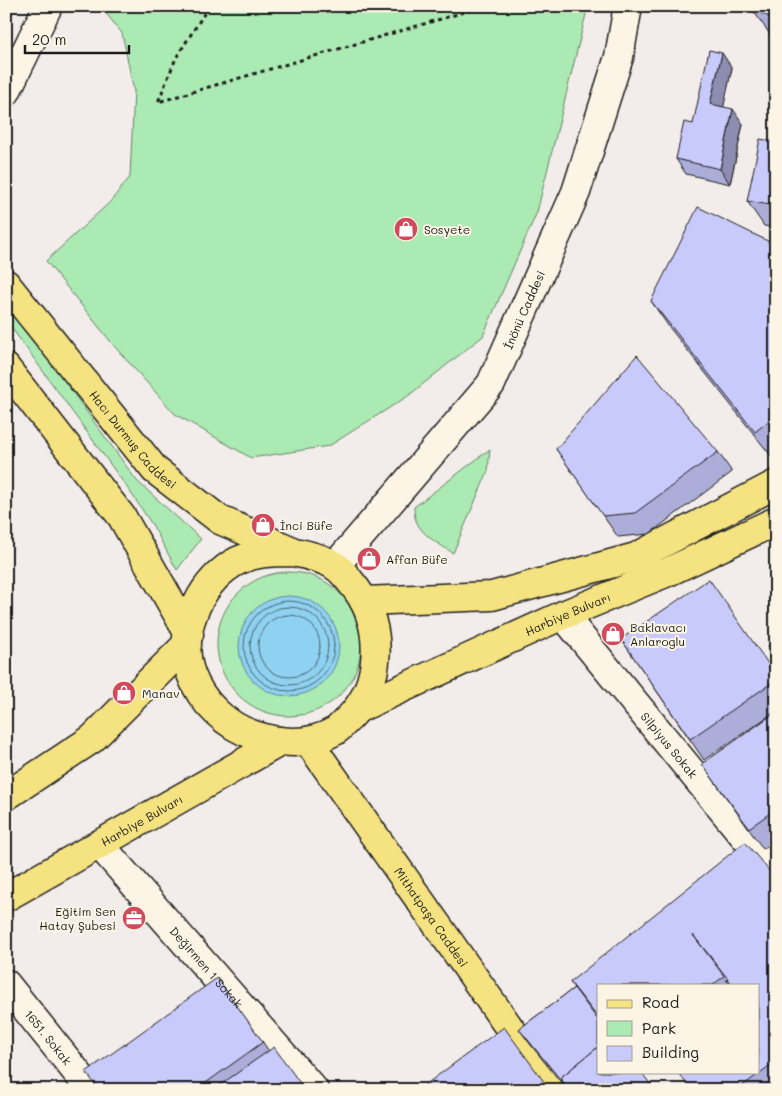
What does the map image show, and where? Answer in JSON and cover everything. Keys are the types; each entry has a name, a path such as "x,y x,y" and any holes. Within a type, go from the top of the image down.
{"main road":[{"name":"Hacı Durmuş Caddesi","path":"6,284 156,470 220,520 294,552"},
{"path":"6,368 122,517 188,639 92,739 6,796"},
{"path":"364,601 492,596 636,557 776,484"},
{"name":"Harbiye Bulvarı","path":"359,708 563,615 668,572 776,521"},
{"name":"Harbiye Bulvarı","path":"294,552 319,558 335,566 348,578 364,601 374,627 375,655 372,683 359,708 336,731 308,741 278,742 249,733 223,719 204,698 191,673 188,639 193,613 208,585 232,564 262,553 294,552"},
{"name":"Mithatpaşa Caddesi","path":"308,741 518,1040 558,1090"},
{"name":"Harbiye Bulvarı","path":"6,897 278,742"}],"street":[{"path":"6,92 48,6"},
{"name":"İnönü Caddesi","path":"335,566 491,384 576,192 619,57 628,6"},
{"name":"Silpiyus Sokak","path":"563,615 771,859"},
{"name":"Değirmen 1 Sokak","path":"100,845 314,1090"},
{"path":"707,897 771,859"},
{"name":"1651. Sokak","path":"6,984 91,1089"},
{"path":"207,1012 232,995"},
{"path":"494,1057 540,1023"},
{"path":"91,1089 149,1050"}],"path":[{"path":"209,6 176,58 158,102 485,6"}],"green space":[{"path":"100,6 588,6 537,212 483,336 408,396 329,446 251,458 175,414 115,347 46,261 110,202 130,177 134,91 122,33"},
{"path":"6,307 31,335 137,481 201,539 177,570 153,526 131,493 6,320"},
{"path":"490,449 488,471 453,553 426,535 417,523 414,507"},
{"path":"289,572 316,578 329,584 340,593 349,604 355,617 361,644 355,671 349,684 340,695 329,704 316,710 289,716 262,710 249,704 238,695 229,684 223,671 217,644 223,617 229,604 238,593 249,584 262,578"}],"water":[{"path":"289,596 299,597 317,604 331,618 338,636 338,656 331,674 317,688 299,695 289,696 279,695 261,688 247,674 240,656 239,646 240,636 247,618 261,604 279,597"}],"building":[{"path":"753,6 776,6 776,20 752,9"},
{"path":"709,50 722,53 710,104 733,109 720,169 676,159 684,122 693,124"},
{"path":"760,139 776,142 776,206 747,201"},
{"path":"698,207 776,245 776,415 755,432 651,301"},
{"path":"637,355 718,452 635,513 603,516 556,449"},
{"path":"709,579 776,675 776,680 690,739 621,639"},
{"path":"776,640 776,655 768,646"},
{"path":"776,712 776,809 749,828 702,764"},
{"path":"776,833 776,848 769,839"},
{"path":"745,842 776,879 776,1061 760,1073 760,984 732,984 693,935 724,976 714,984 597,984 597,1017 570,982"},
{"path":"217,978 263,1042 196,1090 99,1090 86,1072"},
{"path":"574,988 597,1019 597,1048 560,1078 564,1084 519,1029"},
{"path":"504,1027 550,1090 418,1090"},
{"path":"274,1047 305,1090 223,1090 220,1085"},
{"path":"597,1048 597,1074 643,1074 655,1090 570,1090 560,1078"},
{"path":"679,1074 759,1074 737,1090 691,1090"}],"place":[{"name":"Sosyete","path":"406,229"},
{"name":"İnci Büfe","path":"263,525"},
{"name":"Affan Büfe","path":"369,559"},
{"name":"Baklavacı Anlaroglu","path":"613,634"},
{"name":"Manav","path":"124,693"},
{"name":"Eğitim Sen Hatay Şubesi","path":"134,918"}]}
